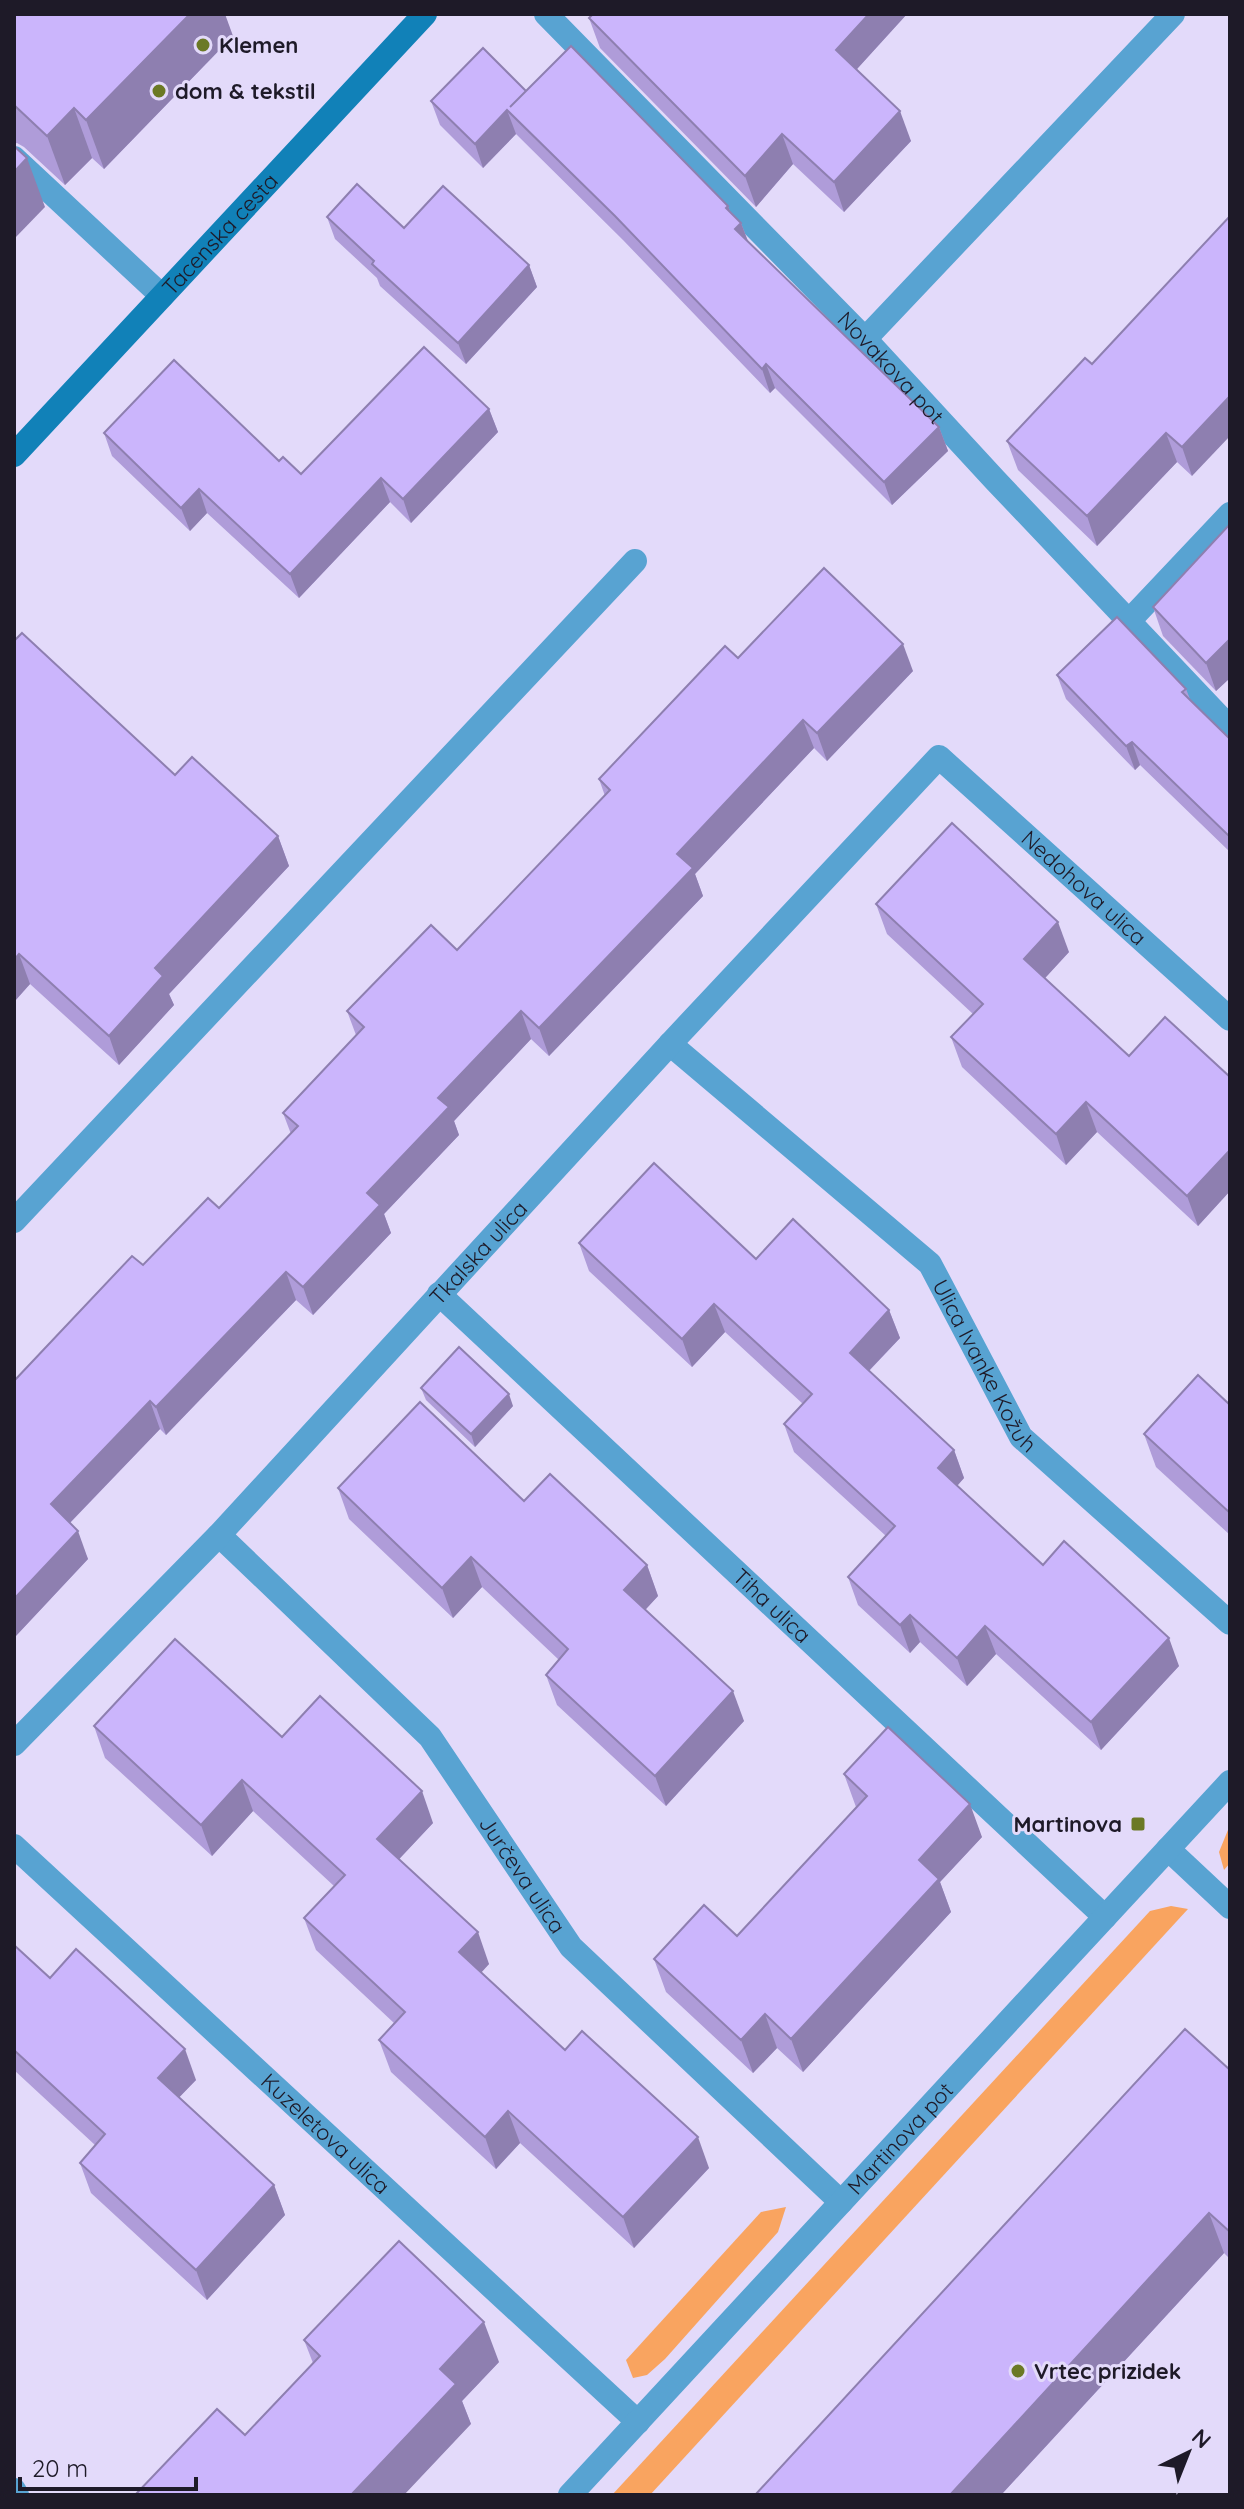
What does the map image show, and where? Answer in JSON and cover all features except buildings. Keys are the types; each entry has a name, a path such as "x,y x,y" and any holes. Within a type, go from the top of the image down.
{"main road":[{"name":"Tacenska cesta","path":"14,455 425,14"}],"street":[{"name":"Novakova pot","path":"546,14 865,339 1230,728"},
{"path":"865,339 1173,14"},
{"path":"14,158 162,296"},
{"path":"1129,621 1230,514"},
{"path":"14,1221 635,561"},
{"name":"Nedohova ulica","path":"939,757 1230,1019"},
{"name":"Tkalska ulica","path":"14,1744 219,1535 670,1044 939,757"},
{"name":"Ulica Ivanke Kožuh","path":"670,1044 930,1264 1021,1437 1230,1623"},
{"name":"Tiha ulica","path":"439,1294 1105,1917"},
{"name":"Jurčeva ulica","path":"219,1535 430,1737 571,1947 841,2202"},
{"name":"Martinova pot","path":"570,2495 1230,1782"},
{"name":"Kuzeletova ulica","path":"14,1846 638,2422"},
{"path":"1168,1849 1230,1907"}],"shaded area":[{"path":"1230,1825 1230,1863 1224,1870 1219,1852"},
{"path":"1171,1906 1188,1909 650,2495 612,2495 1150,1911"},
{"path":"786,2207 778,2232 665,2359 647,2375 633,2378 626,2360 761,2212"}],"place":[{"name":"Klemen","path":"203,45"},
{"name":"dom & tekstil","path":"159,91"},
{"name":"Martinova","path":"1138,1824"},
{"name":"Vrtec prizidek","path":"1018,2371"}]}
